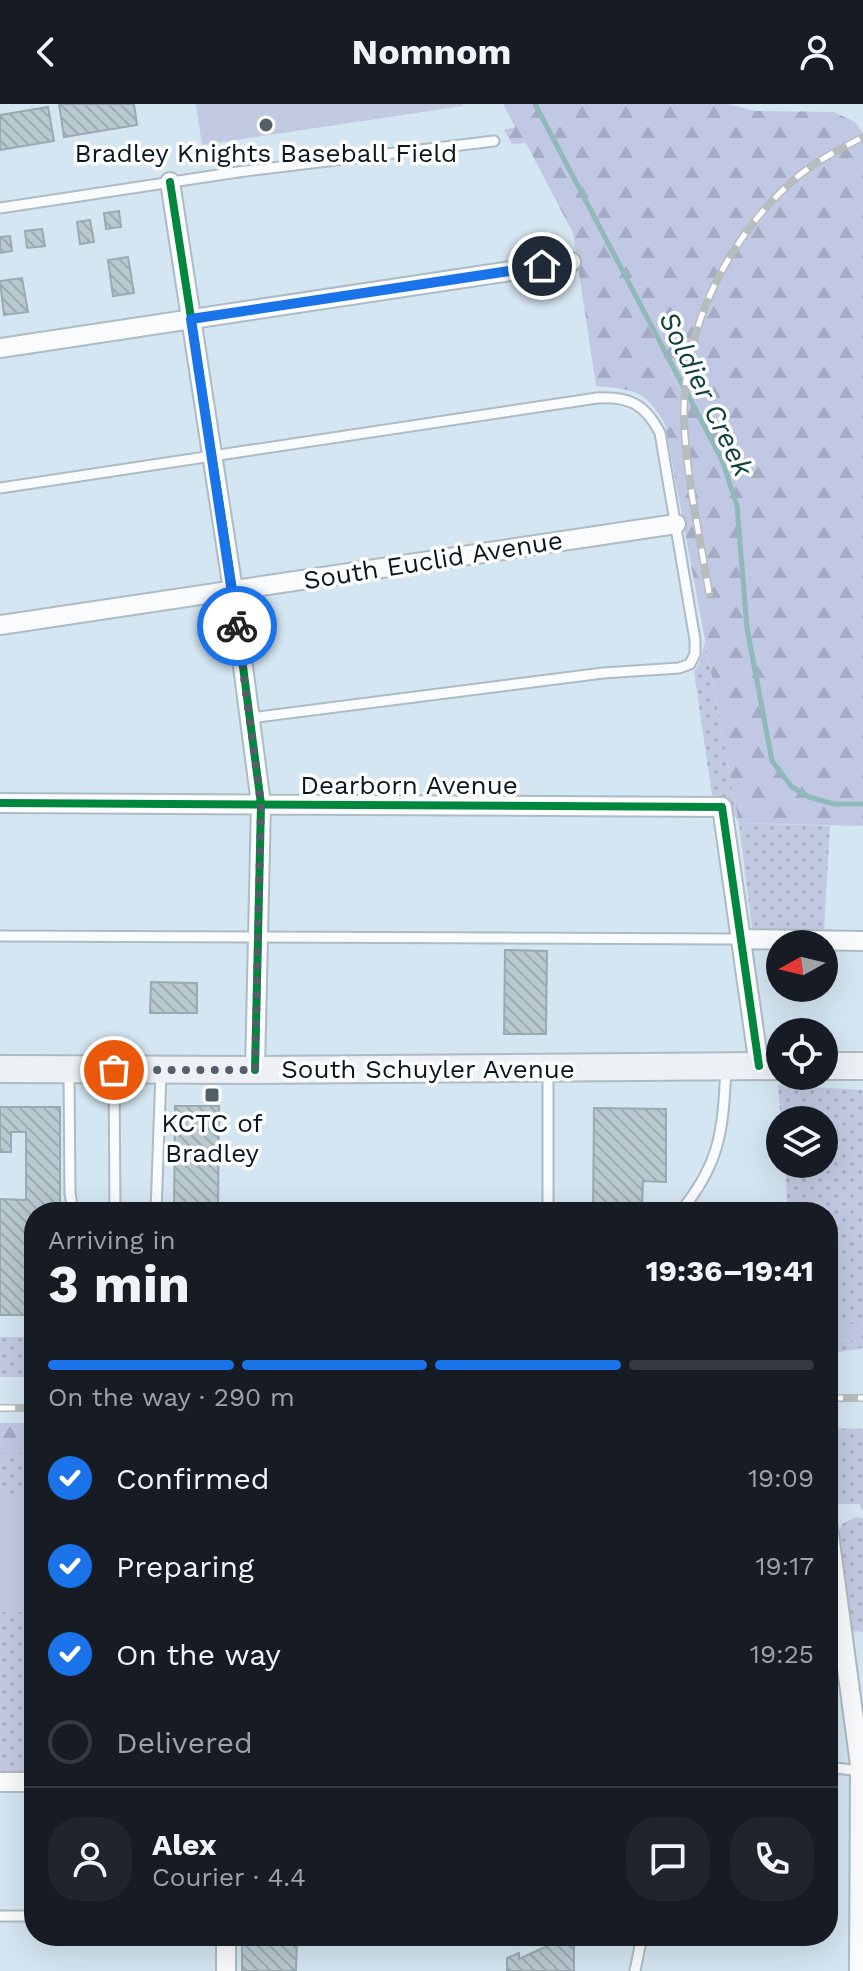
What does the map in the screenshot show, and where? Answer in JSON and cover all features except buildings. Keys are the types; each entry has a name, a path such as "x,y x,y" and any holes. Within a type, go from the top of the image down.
{"main road":[{"name":"South Schuyler Avenue","path":"0,1069 766,1066"},
{"path":"838,1066 863,1066"}],"street":[{"path":"170,182 233,590 261,804 255,1070"},
{"path":"0,348 571,262"},
{"name":"South Euclid Avenue","path":"0,625 676,524"},
{"name":"Dearborn Avenue","path":"0,803 722,807 741,939"},
{"path":"766,1048 741,939 863,941"},
{"path":"838,1600 861,1767 859,1971"},
{"path":"0,1782 24,1782"},
{"path":"226,1946 226,1971"}],"lane":[{"path":"0,208 170,182 494,141"},
{"path":"0,488 597,398 630,400 652,419 660,433 695,640 695,654 690,664 679,668 603,673 250,718"},
{"path":"0,936 741,939"},
{"path":"688,1202 708,1175 719,1143 726,1066"},
{"path":"548,1068 548,1202"},
{"path":"69,1069 71,1202"},
{"path":"114,1070 115,1202"},
{"path":"156,1202 161,1070"},
{"path":"838,1767 861,1767"},
{"path":"0,1916 24,1916"},
{"path":"635,1971 640,1946"}],"shaded area":[{"name":"Bradley Knights Baseball Field","path":"196,104 462,104 463,106 202,145"},
{"path":"705,641 739,823 830,826 824,929 752,929 739,824 727,799 712,795 694,672"},
{"path":"778,1090 863,1090 863,1325 838,1324 838,1202 787,1202 786,1178 838,1178 838,1106 780,1106"},
{"path":"0,1337 24,1337 24,1377 0,1377"},
{"path":"863,1340 863,1348 838,1352 838,1341"},
{"path":"838,1428 863,1429 863,1511 859,1504 838,1504"},
{"path":"0,1453 24,1453 24,1771 0,1771"},
{"path":"0,1496 24,1496 24,1612 0,1612"},
{"path":"856,1517 863,1518 863,1632 852,1631 839,1532 842,1524"}],"green space":[{"path":"503,104 728,104 755,111 834,112 855,122 863,134 863,826 739,823 665,424 651,404 637,393 596,386 573,233 526,143 512,144 504,130 515,127"},
{"path":"838,1324 863,1325 863,1340 838,1341"},
{"path":"0,1423 24,1423 24,1453 0,1453"}],"waterway":[{"name":"Soldier Creek","path":"535,104 722,460 737,506 747,628 772,761 792,787 809,797 834,804 863,804"}],"railway":[{"path":"709,593 690,485 684,419 685,385 701,319 730,256 772,202 812,166 863,137"},
{"path":"838,1398 863,1398"},
{"path":"0,1408 24,1408"}],"cycle path":[{"path":"170,182 233,590 261,804 255,1070"},
{"path":"0,803 722,807 759,1066"}],"way so far":[{"path":"114,1070 255,1070 261,804 237,626"}],"place":[{"name":"Bradley Knights Baseball Field","path":"266,125"},
{"name":"KCTC of Bradley","path":"212,1095"}],"route":[{"path":"237,626 191,319 542,266"}]}
